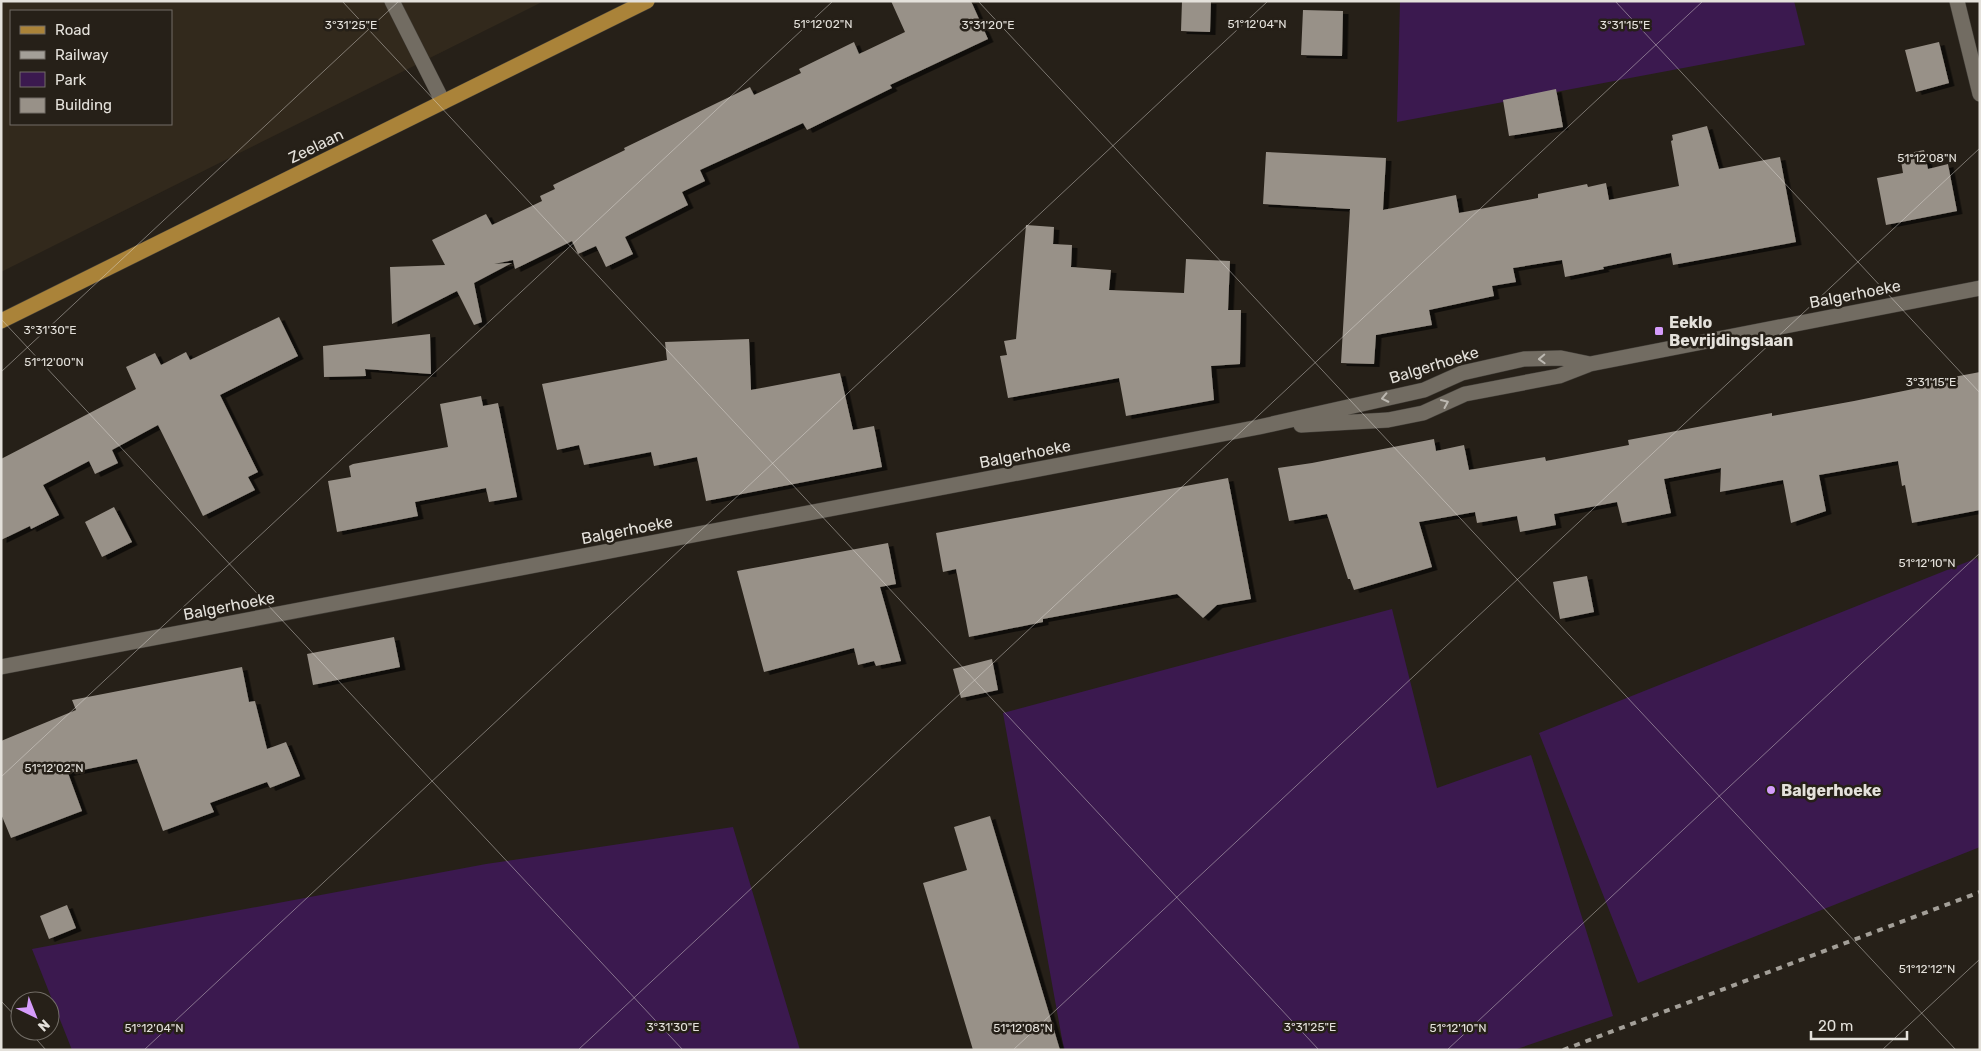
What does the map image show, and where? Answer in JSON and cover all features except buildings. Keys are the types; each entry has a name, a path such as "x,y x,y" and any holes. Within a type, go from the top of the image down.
{"main road":[{"path":"392,1 443,102"},
{"name":"Zeelaan","path":"1,321 647,1"},
{"path":"1957,1 1980,94"},
{"name":"Balgerhoeke","path":"1259,427 1388,420 1423,413 1465,394 1560,376 1590,364 1980,288"},
{"name":"Balgerhoeke","path":"1,667 1259,427 1424,390 1462,373 1524,359 1561,358 1590,364"}],"shaded area":[{"path":"1,1 544,1 1,272"}],"green space":[{"path":"1400,1 1794,1 1805,45 1397,122"},
{"name":"Balgerhoeke","path":"1977,558 1980,565 1980,847 1638,983 1539,733"},
{"path":"1392,609 1437,788 1531,755 1613,1016 1514,1050 1064,1050 1003,713"},
{"path":"733,827 800,1050 72,1050 60,1020 60,991 49,991 32,949 486,864"}],"railway":[{"path":"1563,1050 1980,892"}],"place":[{"name":"Eeklo Bevrijdingslaan","path":"1659,331"},
{"name":"Balgerhoeke","path":"1771,790"}]}
